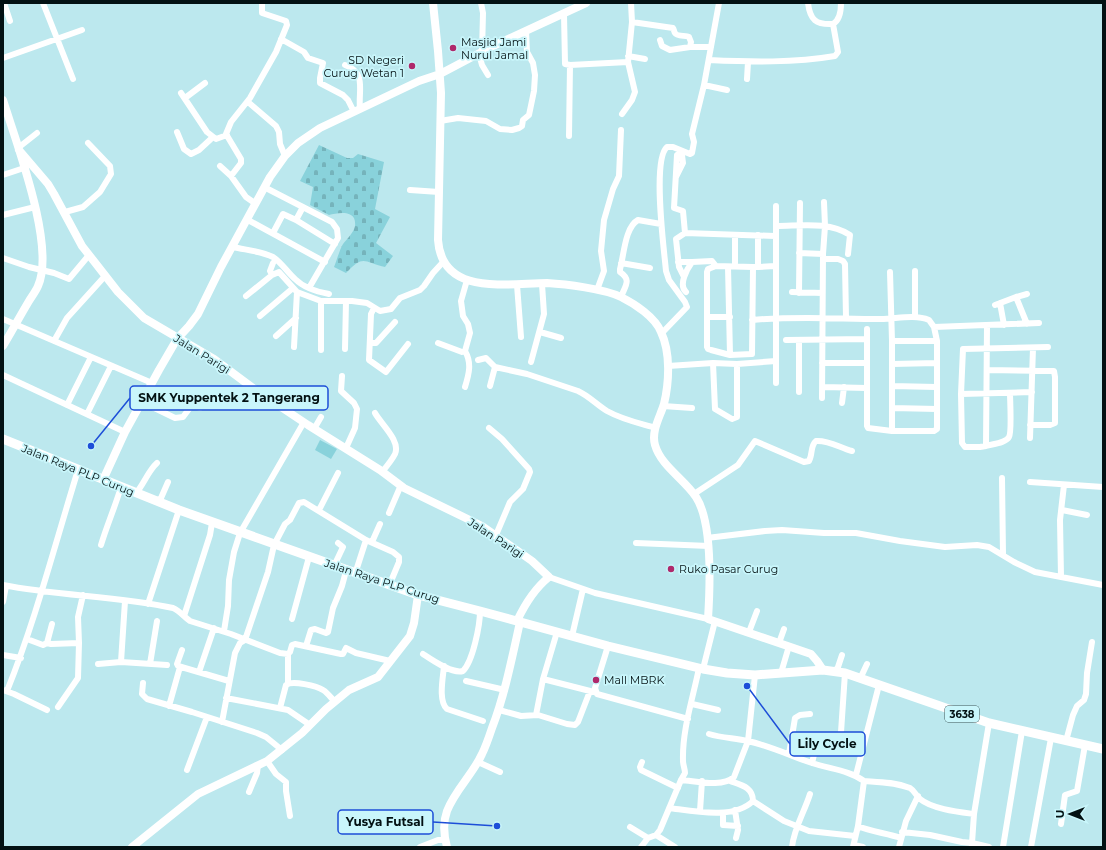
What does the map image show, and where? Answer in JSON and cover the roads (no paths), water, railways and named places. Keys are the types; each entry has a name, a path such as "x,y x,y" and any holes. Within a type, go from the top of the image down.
{"main road":[{"name":"Jalan Raya PLP Curug","path":"3,439 103,480 240,533 418,595 608,646 726,673 755,675 823,670"},
{"name":"3638","path":"823,670 845,674 989,723 1103,749"}],"street":[{"path":"4,3 10,21"},
{"path":"43,3 64,52 73,79"},
{"path":"226,135 231,122 248,102 276,52 287,23 286,21 264,15 262,11 262,3"},
{"path":"433,3 440,74 438,240 439,250 444,261 451,271 467,280 483,284 561,284 597,290 621,297 652,319 662,333 668,366 666,389 663,406 656,428 655,443 660,455 688,486 702,510 709,546 711,620 688,719 683,758 685,774 681,780 660,830 648,838 641,847"},
{"path":"481,3 483,13 481,53 482,65 488,75"},
{"path":"103,480 125,432 177,338 198,314 276,167 298,143 320,128 357,110 419,80 440,74 586,3"},
{"path":"622,114 634,97 635,92 628,59 632,22 631,3"},
{"path":"662,333 686,307 685,302 669,280 666,271 661,224 660,188 662,154 667,147 673,147 690,154 692,153 694,142 692,134 709,60 719,3"},
{"path":"808,3 812,16 815,21 820,24 833,24 837,21 841,3"},
{"path":"564,14 564,62 570,65 628,59 646,59"},
{"path":"632,22 673,28 676,34 690,37 690,47"},
{"path":"709,60 748,62 807,60 835,56 838,52 833,24"},
{"path":"3,58 82,30"},
{"path":"440,121 458,118 486,121 500,129 512,130 522,126 524,119 529,115 535,82 533,63 527,52 526,31"},
{"path":"282,39 304,52 308,58 323,64 320,83 343,95 357,110"},
{"path":"660,40 662,46 668,49 711,47"},
{"path":"747,79 748,62"},
{"path":"345,65 356,70 359,76 357,110"},
{"path":"569,136 570,65"},
{"path":"185,98 205,83"},
{"path":"704,84 727,90"},
{"path":"181,93 207,132 213,138"},
{"name":"Jalan Parigi","path":"3,100 18,149 48,184 65,212 74,232 89,255 105,276 144,318 177,338 199,349 257,391 401,485 421,497 472,521 496,535 549,577 583,589 631,602 711,620 748,632 811,654 823,670"},
{"path":"248,102 276,126 279,132 280,144 285,156"},
{"path":"597,290 604,271 601,259 604,220 612,188 619,176 621,130"},
{"path":"177,132 184,149 191,154 199,150 213,138 226,135"},
{"path":"3,346 38,285 42,269 42,249 35,206 18,149 37,133"},
{"path":"226,135 241,159 240,164 231,176"},
{"path":"65,212 83,206 100,192 111,174 110,166 88,143"},
{"path":"220,166 231,176 246,197 256,204"},
{"path":"3,175 24,168"},
{"path":"676,177 674,208 683,211 686,233"},
{"path":"264,188 332,222 337,229 338,238 309,288"},
{"path":"410,190 439,192"},
{"path":"822,398 822,293 825,226 824,202"},
{"path":"799,292 800,203"},
{"path":"3,215 35,206"},
{"path":"776,206 776,383"},
{"path":"296,220 303,207"},
{"path":"273,233 283,214 296,220 335,244"},
{"path":"248,220 325,262"},
{"path":"621,297 627,279 626,276 620,271 621,263 628,235 634,223 639,220 661,224"},
{"path":"776,226 825,226 837,228 850,235 848,254"},
{"path":"684,277 678,262 676,239 686,233 775,236"},
{"path":"735,235 735,263"},
{"path":"758,235 755,267 752,320 752,354 730,355 708,349 706,343 708,269 716,266 728,267 755,267 776,266"},
{"path":"233,247 271,256 296,280 318,292 329,294"},
{"path":"799,253 843,261 845,264 846,318"},
{"path":"3,258 29,267 42,269 69,279 89,255"},
{"path":"246,296 272,275 279,272 283,274 295,290 321,301 367,303 380,311 390,309 400,298 420,290 444,261"},
{"path":"678,262 712,261 716,266"},
{"path":"686,292 682,287 684,277 692,262"},
{"path":"272,275 270,271 273,263"},
{"path":"621,263 650,268"},
{"path":"728,267 730,355"},
{"path":"890,272 892,319 892,431"},
{"path":"915,272 915,317"},
{"path":"54,341 70,313 105,276"},
{"path":"465,387 470,368 469,359 465,351 470,333 468,324 463,316 461,300 467,280"},
{"path":"516,284 521,337"},
{"path":"531,362 544,314 542,284"},
{"path":"260,316 295,290"},
{"path":"294,347 296,318 295,290"},
{"path":"792,292 822,293"},
{"path":"1004,325 998,304 1026,294"},
{"path":"1016,297 1027,324"},
{"path":"321,301 321,350"},
{"path":"345,349 346,301"},
{"path":"374,308 371,314 369,360 386,372 408,344"},
{"path":"707,317 730,318"},
{"path":"752,320 776,318 892,319 915,317 929,320 934,327 937,341 936,431 892,431 870,429 867,426 868,329"},
{"path":"276,336 296,318"},
{"path":"3,319 111,366 200,408"},
{"path":"370,343 376,343 395,322"},
{"path":"934,327 1039,323"},
{"path":"986,446 987,326"},
{"path":"540,332 561,338"},
{"path":"786,340 867,339"},
{"path":"799,340 799,392"},
{"path":"892,341 937,341"},
{"path":"438,343 465,351"},
{"path":"1010,393 1011,429 1008,439 996,444 976,448 963,446 961,394 962,350 1048,347"},
{"path":"1030,438 1034,348"},
{"path":"67,405 91,357"},
{"path":"478,360 486,358 495,367 527,374 584,393 607,411 623,418 656,428"},
{"path":"668,366 738,364 776,361"},
{"path":"822,363 867,364"},
{"path":"892,364 937,363"},
{"path":"713,364 715,409 716,411 732,419 737,417 738,364"},
{"path":"87,414 111,366"},
{"path":"490,386 495,367"},
{"path":"987,370 1052,370 1055,373 1055,423 1050,425 1030,425"},
{"path":"3,375 125,432"},
{"path":"342,376 341,391 354,403 357,409 355,428 346,448"},
{"path":"892,386 936,387"},
{"path":"823,387 867,388"},
{"path":"842,403 844,387"},
{"path":"961,394 1032,392"},
{"path":"142,402 176,418 183,417 192,405"},
{"path":"663,406 692,408"},
{"path":"892,408 937,409"},
{"path":"375,413 392,436 396,447 394,455 382,472"},
{"path":"314,429 321,417"},
{"path":"224,631 228,606 228,580 240,533 304,422"},
{"path":"489,428 502,439 530,472 523,489 510,502 496,535"},
{"path":"694,494 737,466 755,441 804,462 809,461 812,446 816,441 831,443 852,451"},
{"path":"136,493 143,485 148,473 157,463"},
{"path":"47,710 5,690 21,658 78,470"},
{"path":"319,510 338,473"},
{"path":"1002,478 1004,511 1003,555"},
{"path":"156,501 161,498 168,482"},
{"path":"1030,482 1103,487"},
{"path":"389,513 401,485"},
{"path":"1061,577 1060,552 1064,485"},
{"path":"101,545 121,487"},
{"path":"222,722 236,649 240,643 245,640 268,572 274,545 285,524 290,520 299,503 304,502 319,510 366,540 393,552 400,558 389,586"},
{"path":"148,604 179,510"},
{"path":"1062,510 1087,515"},
{"path":"184,616 210,535 212,522"},
{"path":"372,542 380,524"},
{"path":"707,538 782,530 824,533 856,533 945,547 972,544 983,546 1035,572 1103,585"},
{"path":"306,646 311,630 315,629 326,633 328,632 333,608 342,586 366,540"},
{"path":"636,543 709,546"},
{"path":"334,566 343,546 338,544"},
{"path":"292,619 309,557"},
{"path":"420,847 438,840 446,843 445,821 447,812 483,753 499,710 505,690 518,622 528,600 536,589 549,577"},
{"path":"3,602 5,586 42,592 83,595 173,608 178,610 190,621 224,631 270,649 288,654"},
{"path":"572,636 583,589"},
{"path":"58,707 78,678 78,617 83,595"},
{"path":"132,847 198,794 266,761 282,750 349,690 378,677 410,636 414,623 418,595"},
{"path":"121,662 125,601"},
{"path":"423,654 456,671 463,670 475,643 480,623 480,611"},
{"path":"748,632 757,611"},
{"path":"150,664 157,621"},
{"path":"47,643 52,624"},
{"path":"199,672 214,628"},
{"path":"779,643 784,629"},
{"path":"536,715 543,680 557,632"},
{"path":"27,639 43,644 79,643"},
{"path":"1066,741 1073,715 1077,706 1083,701 1086,694 1087,673 1092,642"},
{"path":"280,708 286,685 288,683 288,654 294,644 341,654 343,654 346,648 356,653 390,661"},
{"path":"499,710 521,716 536,715 575,725 578,722 595,688 608,646"},
{"path":"781,673 789,646"},
{"path":"169,706 180,667 178,664 182,650"},
{"path":"3,655 21,658"},
{"path":"834,672 838,667 842,655"},
{"path":"98,664 121,662 167,665"},
{"path":"860,679 867,664"},
{"path":"444,666 443,705 447,709 483,721"},
{"path":"180,667 229,681"},
{"path":"840,748 845,674"},
{"path":"730,781 734,777 748,741 755,675"},
{"path":"543,680 593,692 688,719"},
{"path":"466,681 505,690"},
{"path":"143,683 142,691 144,697 147,699 266,737 282,750"},
{"path":"288,683 317,688 325,692 335,702"},
{"path":"856,775 878,685"},
{"path":"226,698 288,710 310,725"},
{"path":"692,704 718,710"},
{"path":"789,754 795,718 810,714"},
{"path":"187,770 207,717"},
{"path":"972,845 974,814 989,723"},
{"path":"1003,847 1022,731"},
{"path":"709,734 748,741 812,763 856,775 864,781 885,782 901,785 914,791 921,800 935,806 948,810 974,814"},
{"path":"1031,847 1051,738"},
{"path":"812,763 817,742 862,752"},
{"path":"1061,824 1065,795 1077,791 1085,745"},
{"path":"266,761 276,774 286,782 290,816"},
{"path":"478,762 500,772"},
{"path":"642,762 640,766 641,770 678,788"},
{"path":"249,792 258,773 258,765"},
{"path":"681,780 717,783 730,781 747,787 751,791 753,801 796,827 809,831 855,836"},
{"path":"700,811 702,781"},
{"path":"863,847 854,846 864,781"},
{"path":"792,847 796,827 802,816 810,794"},
{"path":"899,847 906,821 918,796"},
{"path":"669,808 723,813 748,806 753,801"},
{"path":"735,810 738,826 736,838"},
{"path":"723,813 723,825 738,826"},
{"path":"630,826 648,838"},
{"path":"858,826 865,829 902,835 930,835 972,845 989,847"},
{"path":"656,834 675,847"}],"place":[{"name":"Masjid Jami Nurul Jamal","path":"453,48"},
{"name":"SD Negeri Curug Wetan 1","path":"412,66"},
{"name":"SMK Yuppentek 2 Tangerang","path":"91,446"},
{"name":"Ruko Pasar Curug","path":"671,569"},
{"name":"Mall MBRK","path":"596,680"},
{"name":"Lily Cycle","path":"747,686"},
{"name":"Yusya Futsal","path":"497,826"}]}
